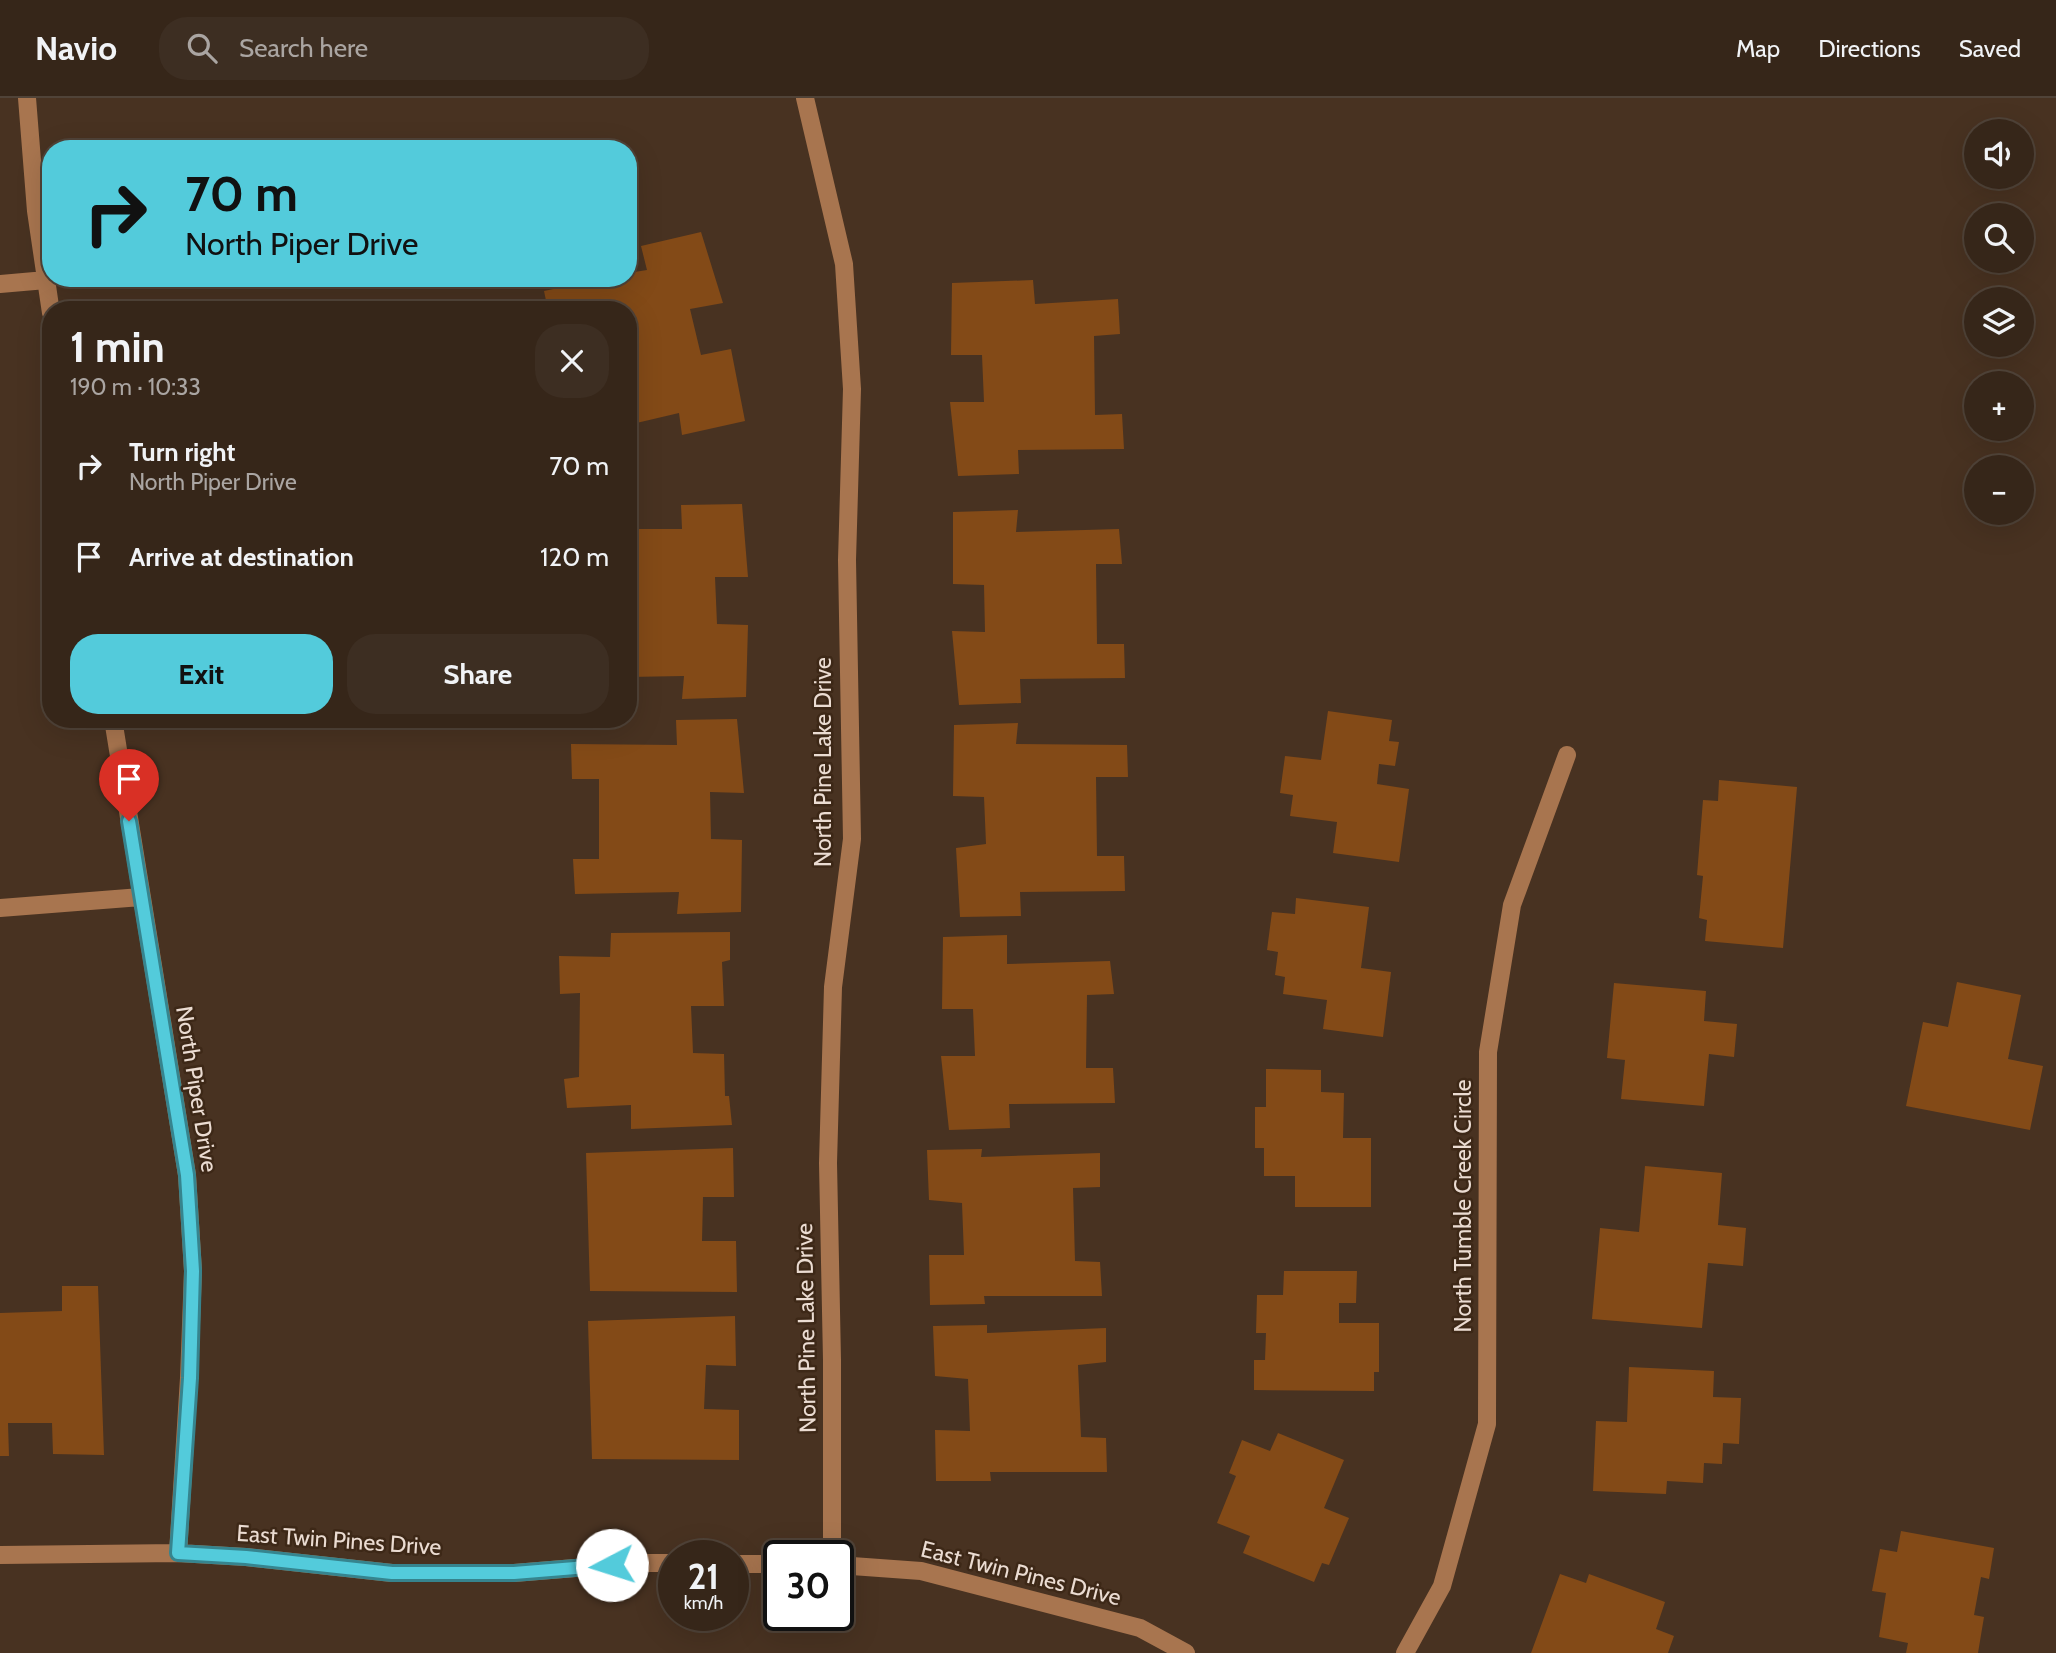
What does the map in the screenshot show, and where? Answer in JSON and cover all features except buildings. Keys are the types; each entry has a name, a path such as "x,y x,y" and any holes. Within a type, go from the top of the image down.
{"street":[{"path":"27,98 42,252"},
{"name":"North Pine Lake Drive","path":"805,98 844,264 852,389 847,560 852,839 833,987 828,1163 832,1540"},
{"path":"0,284 42,280"},
{"name":"North Piper Drive","path":"114,728 187,1175 193,1271 190,1378 178,1553"},
{"name":"North Tumble Creek Circle","path":"1405,1653 1442,1586 1487,1424 1488,1052 1512,905 1567,755"},
{"path":"0,908 141,897"},
{"name":"East Twin Pines Drive","path":"0,1555 178,1553 246,1557 392,1573 514,1573 658,1563"},
{"name":"East Twin Pines Drive","path":"854,1566 921,1571 1140,1628 1186,1653"}],"route":[{"path":"129,821 187,1175 193,1271 190,1378 178,1553 246,1557 392,1573 514,1573 612,1565"}]}
